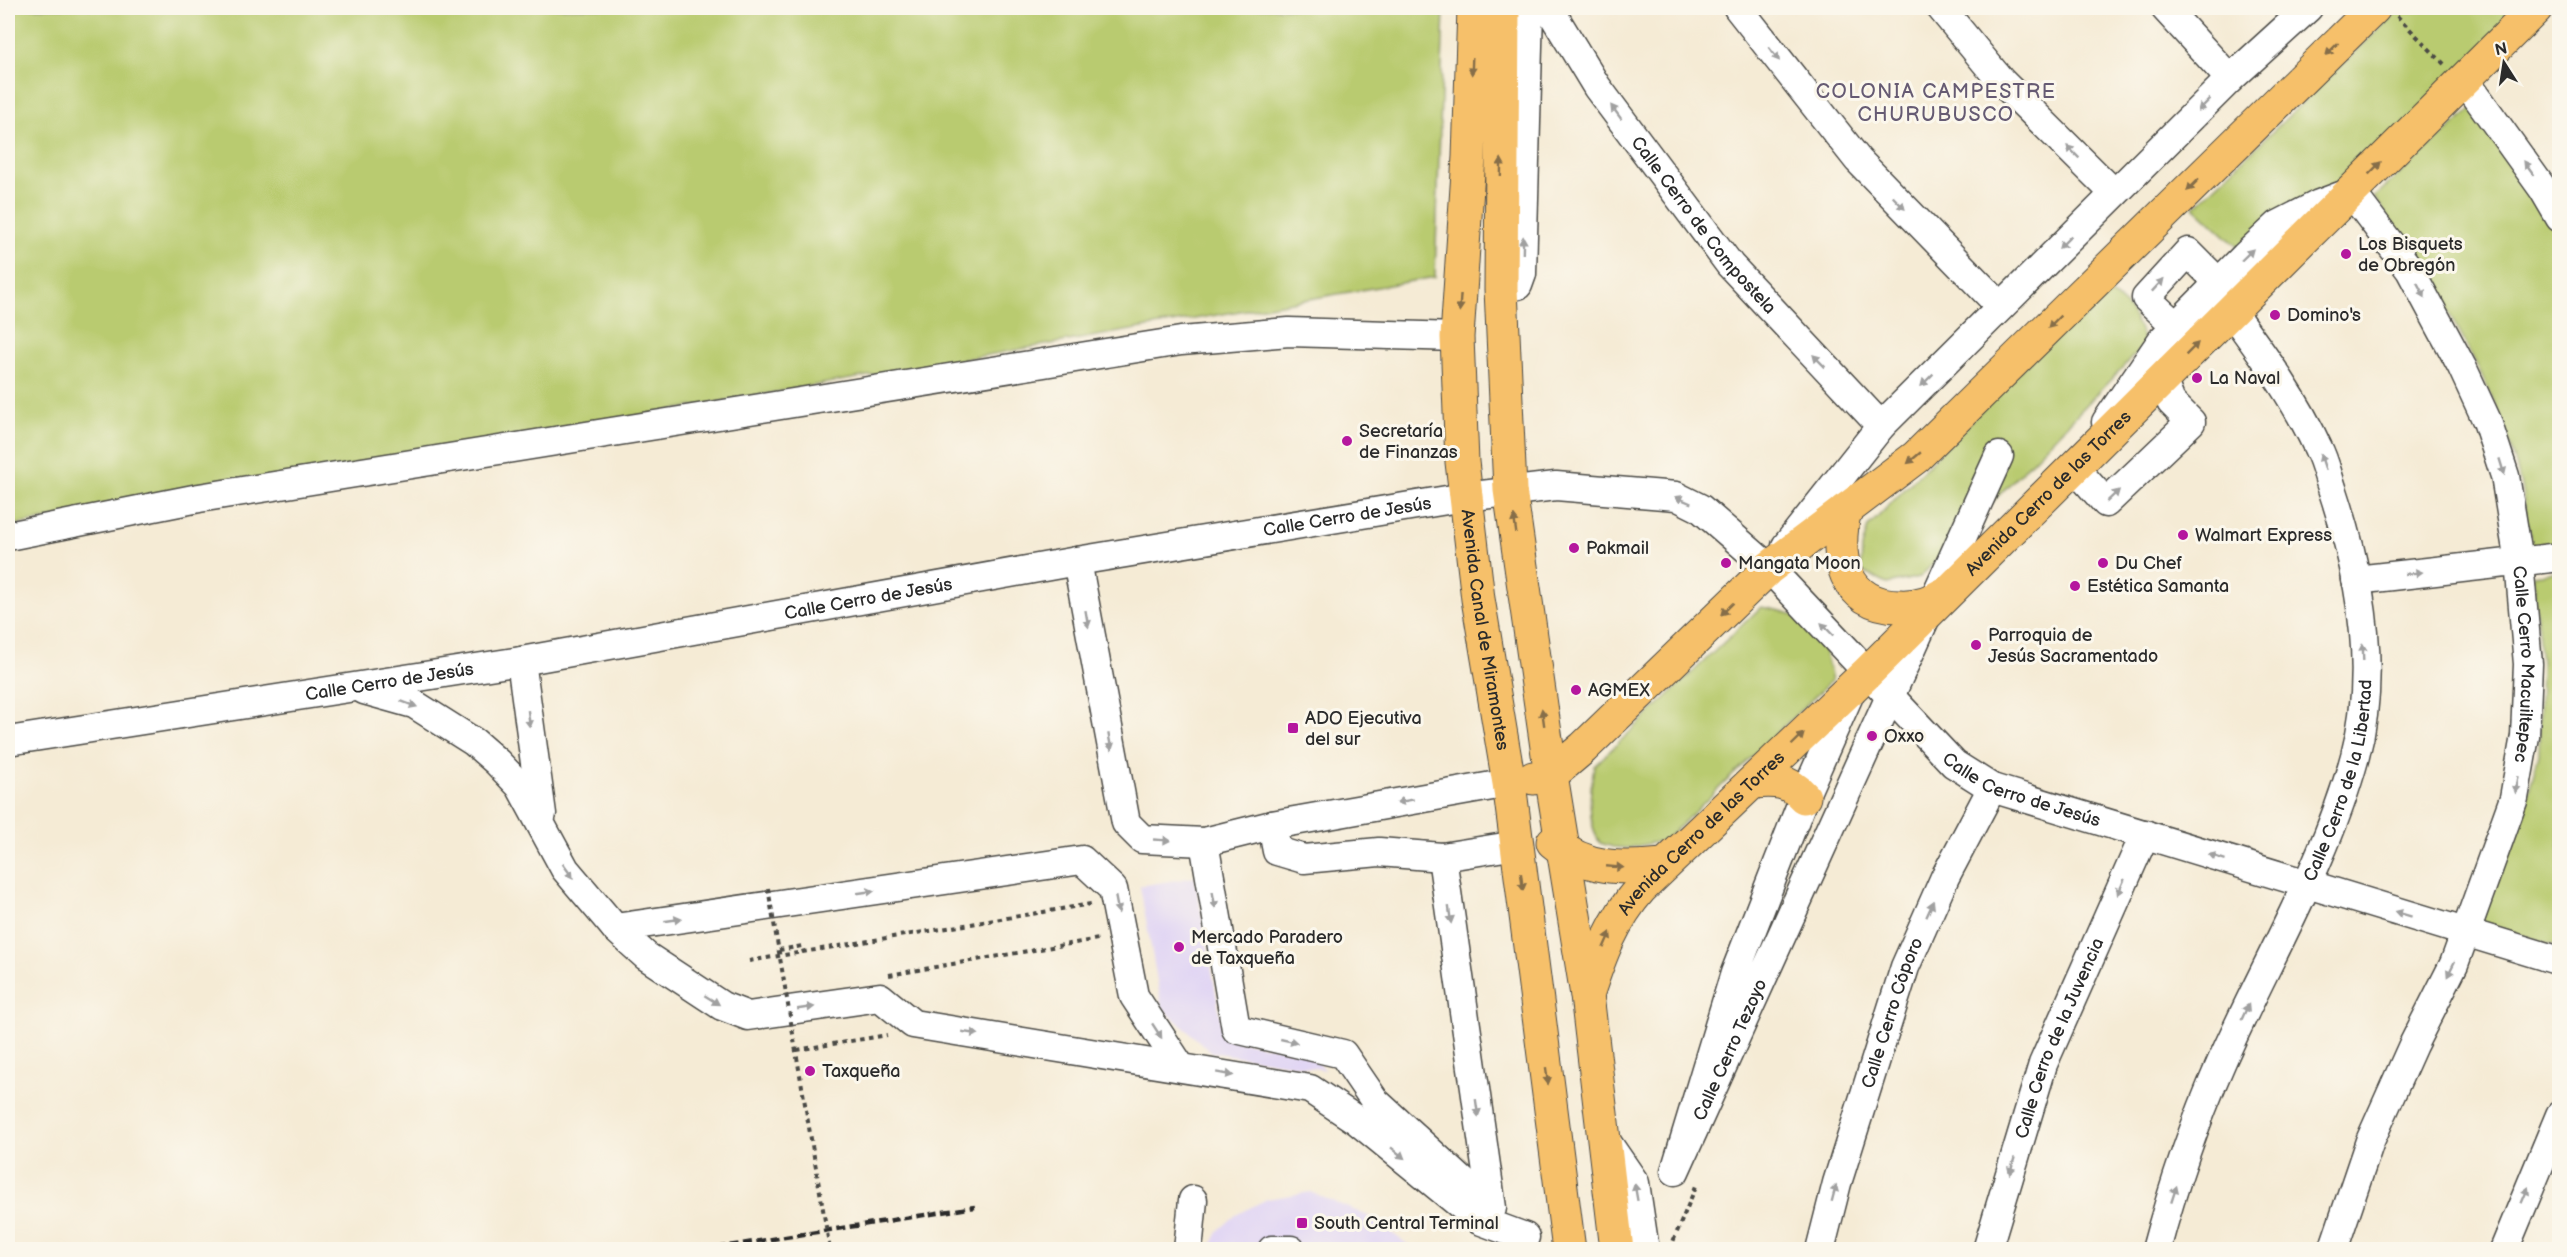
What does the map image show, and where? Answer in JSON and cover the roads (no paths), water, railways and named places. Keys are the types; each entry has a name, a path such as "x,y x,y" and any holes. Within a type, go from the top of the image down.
{"main road":[{"name":"Avenida Canal de Miramontes","path":"1474,8 1469,157 1458,336 1458,412 1465,496 1478,599 1509,783 1569,1250"},
{"path":"1503,8 1501,289 1510,490 1551,775 1587,995 1617,1250"},
{"path":"1664,865 1613,868 1586,862 1565,851 1538,828 1509,783 1551,775 1583,748 1769,568 1916,457 2374,8"},
{"name":"Avenida Cerro de las Torres","path":"1587,995 1603,947 1623,908 1664,865 1861,679 2162,380 2225,297 2351,192 2536,8"},
{"path":"1469,157 1479,199 1478,268 1485,281 1501,289"},
{"path":"1845,510 1841,527 1841,556 1852,586 1863,596 1884,604 1907,607 1922,604 1949,591"},
{"path":"1753,782 1781,781 1795,787 1804,797"}],"street":[{"path":"1501,289 1518,285 1522,274 1529,8"},
{"name":"Calle Cerro de Compostela","path":"1549,8 1597,87 1731,265 1881,426"},
{"path":"1738,8 1858,160 2000,306"},
{"path":"1941,8 2001,81 2114,193"},
{"path":"2165,8 2230,80"},
{"path":"1769,568 1881,426 2114,193 2308,8"},
{"path":"2463,81 2543,189 2559,218"},
{"name":"Calle Cerro Macuiltepec","path":"2333,1250 2370,1141 2467,933 2514,798 2525,736 2528,664 2519,562 2505,476 2487,421 2462,367 2410,270 2351,192"},
{"name":"Calle Cerro de la Libertad","path":"2156,1250 2187,1152 2220,1064 2306,885 2335,816 2355,754 2365,697 2363,633 2356,580 2338,509 2319,449 2279,376 2225,297 2188,252 2146,298 2176,326"},
{"path":"2162,380 2171,402 2191,422 2106,504 2076,465 2162,340 2176,326 2225,297"},
{"path":"8,536 211,496 1181,340 1289,332 1458,336"},
{"name":"Calle Cerro Tezoyo","path":"1861,679 1804,797 1736,973 1675,1171 1999,456"},
{"name":"Calle Cerro de Jesús","path":"8,741 521,661 1077,561 1465,496 1556,486 1676,496 1700,508 1769,568 1861,679 1954,765 1992,788 2559,961"},
{"path":"2356,580 2559,557"},
{"path":"1077,561 1126,824 1142,839 1204,842 1272,825 1509,783"},
{"path":"521,661 544,829"},
{"path":"353,687 414,704 474,742 520,786 565,868 615,928 646,956 722,1006 748,1016 880,997 913,1024 1310,1089 1355,1119 1479,1220 1531,1243"},
{"name":"Calle Cerro Cóporo","path":"1820,1250 1837,1183 1905,967 1945,877 1992,788"},
{"path":"1272,825 1277,851 1304,859 1379,852 1442,857 1517,845"},
{"name":"Calle Cerro de la Juvencia","path":"1987,1250 2043,1064 2145,834"},
{"path":"1204,842 1236,1029 1343,1054 1375,1101 1531,1243"},
{"path":"1442,857 1492,1208"},
{"path":"615,928 1083,861 1113,889 1134,996 1180,1066"},
{"path":"2505,1250 2559,1115"},
{"path":"1604,1138 1635,1183 1646,1250"},
{"path":"1188,1250 1193,1200"},
{"path":"1272,1250 1291,1250"}],"railway":[{"path":"703,1250 975,1207"}],"place":[{"name":"Los Bisquets de Obregón","path":"2346,254"},
{"name":"Domino's","path":"2275,315"},
{"name":"La Naval","path":"2197,378"},
{"name":"Secretaría de Finanzas","path":"1347,441"},
{"name":"Walmart Express","path":"2183,535"},
{"name":"Pakmail","path":"1574,548"},
{"name":"Mangata Moon","path":"1726,563"},
{"name":"Du Chef","path":"2103,563"},
{"name":"Estética Samanta","path":"2075,586"},
{"name":"Parroquia de Jesús Sacramentado","path":"1976,645"},
{"name":"AGMEX","path":"1576,690"},
{"name":"ADO Ejecutiva del sur","path":"1293,728"},
{"name":"Oxxo","path":"1872,736"},
{"name":"Mercado Paradero de Taxqueña","path":"1179,947"},
{"name":"Taxqueña","path":"810,1071"},
{"name":"South Central Terminal","path":"1302,1223"}],"district":[{"name":"COLONIA CAMPESTRE CHURUBUSCO","path":"1936,102"}]}
